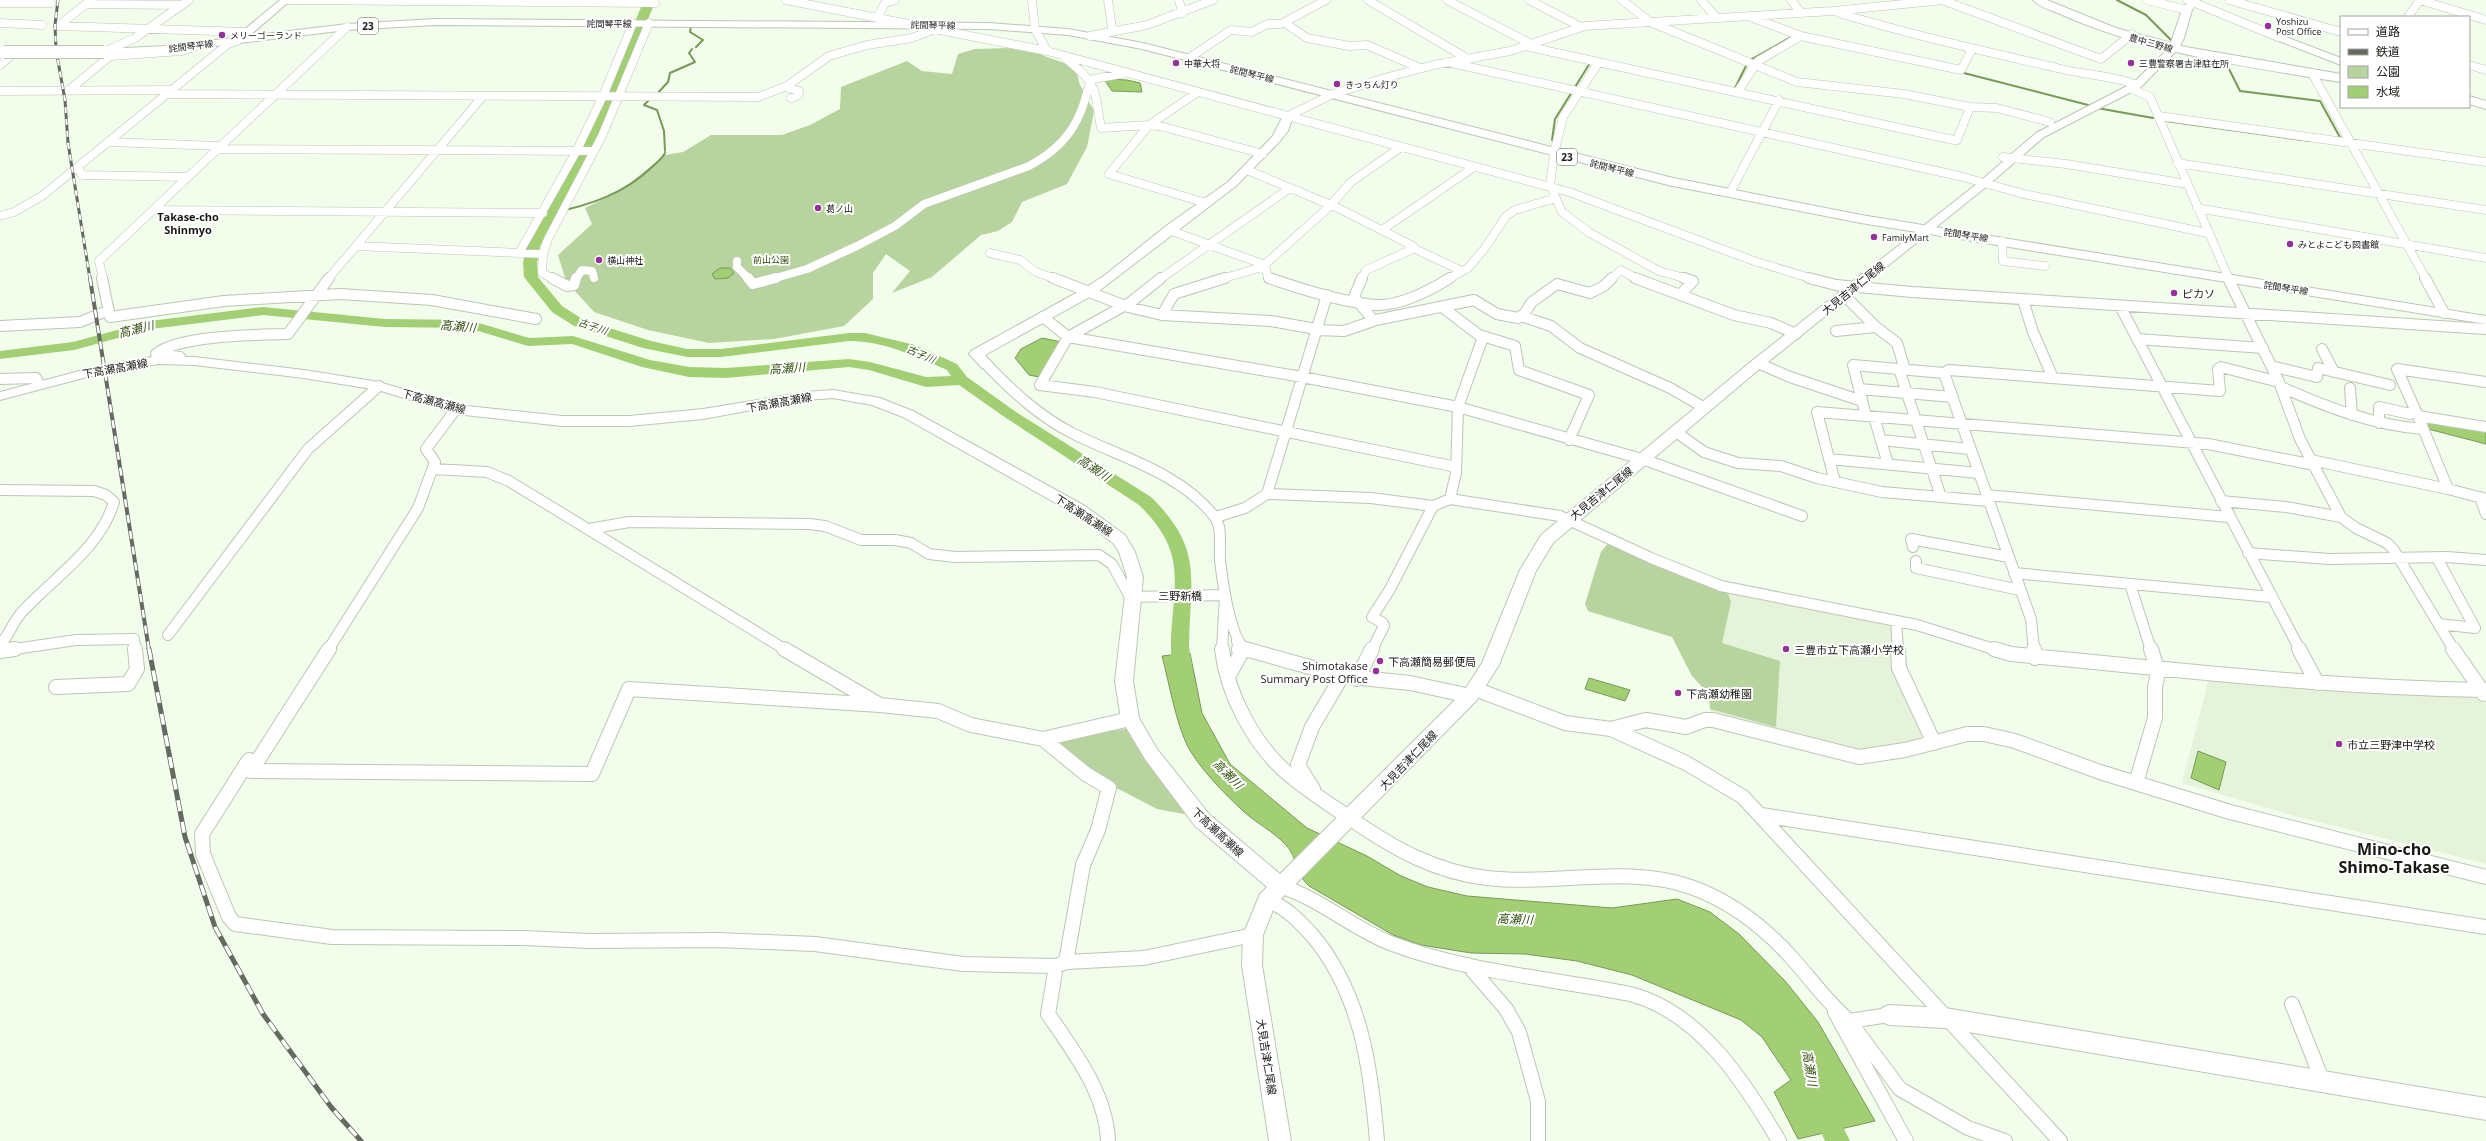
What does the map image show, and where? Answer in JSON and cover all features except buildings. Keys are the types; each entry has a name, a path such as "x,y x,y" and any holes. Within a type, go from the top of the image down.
{"main road":[{"path":"237,41 286,0"},
{"name":"豊中三野線","path":"2038,0 2087,21 2173,50 2340,78"},
{"name":"大見吉津仁尾線","path":"1280,1141 1252,965 1253,935 1274,893 1351,818 1472,693 1490,665 1533,560 1547,539 1758,363 1985,183 2008,158 2040,135 2135,87 2173,50 2179,38 2190,3"},
{"name":"詫間琴平線","path":"6,52 105,53 158,50 347,27 435,22 916,25 1036,29 1090,36 1189,58 1554,153 1668,181 1807,209 2486,320"},
{"path":"2278,37 2340,62"},
{"path":"2470,100 2486,105"},
{"path":"987,365 976,354 1090,291 1168,230 1206,203 1247,170 1263,154 1282,131 1288,116"},
{"name":"下高瀬高瀬線","path":"0,396 39,384 127,364 158,360 194,360 304,374 379,386 456,409 516,417 594,422 703,414 819,395 850,395 876,400 921,422 1080,510 1108,529 1119,540 1127,552 1135,577 1134,595 1125,654 1124,681 1130,719 1151,754 1202,820 1274,893"},
{"path":"1889,1015 1945,1018 2486,1109"}],"street":[{"path":"122,5 129,0"},
{"path":"61,52 105,53 118,48 154,27 180,5 189,0"},
{"path":"286,0 655,2"},
{"path":"786,0 1047,51 1288,116 1550,188 1788,272 1836,285 2023,300 2486,329"},
{"path":"877,18 883,2 895,0"},
{"path":"1032,0 1036,29 1047,51"},
{"path":"1108,0 1112,28 1115,30"},
{"path":"1179,0 1182,13"},
{"path":"1090,36 1115,30 1136,28 1182,13 1213,0"},
{"path":"1189,58 1231,30 1252,32 1267,24 1285,23 1299,13 1326,0"},
{"path":"1368,0 1468,59"},
{"path":"1446,0 1528,45 1599,62 1779,100 1821,113 1957,140 1970,108"},
{"path":"1529,0 1581,27"},
{"path":"1548,0 1564,14 1564,17"},
{"path":"1622,0 1627,6 1650,22 1803,83 1904,94 1970,108 2002,109 2050,122"},
{"path":"1701,0 1717,18"},
{"path":"1791,0 1801,12"},
{"path":"1288,116 1332,94 1420,68 1528,45 1581,27 1833,11 1943,0 2101,59 2131,35"},
{"path":"2147,0 2190,3 2278,37"},
{"path":"2230,0 2256,9 2340,32"},
{"path":"2409,16 2420,0 2486,20"},
{"path":"2,2 51,3"},
{"path":"180,5 122,5 89,2 58,26 154,27 248,32"},
{"path":"1833,11 1900,32 1972,49 2081,74 2119,78 2150,97 2207,233 2280,385 2300,440 2341,517"},
{"path":"1749,16 1801,36 1961,70 1972,49"},
{"path":"0,23 17,21 42,25"},
{"path":"521,253 576,152 603,96 633,23"},
{"path":"594,278 592,271 582,270 578,273 574,285 567,286 542,273 541,260 550,230 564,210 594,151 649,23"},
{"path":"1285,23 1307,38 1349,46 1367,45 1420,68"},
{"path":"347,27 154,210 99,260 110,317 224,300 315,295 432,300 536,318"},
{"path":"0,91 69,90 276,94 743,98 758,97 785,87 829,56 867,45 912,38 936,29"},
{"path":"1738,92 1752,62 1801,36"},
{"path":"0,216 12,214 78,167 228,44 237,41"},
{"path":"118,48 199,45"},
{"path":"0,65 6,52 22,47"},
{"path":"623,48 639,48"},
{"path":"69,90 105,53"},
{"path":"1064,56 1087,75 1098,105 1101,128 1148,125 1186,131 1263,154"},
{"path":"1447,62 1985,183 2024,194 2207,233"},
{"path":"1599,62 1563,117 1554,153 1550,188 1561,206 1562,212 1590,232 1659,271 1692,281 1681,294"},
{"path":"2470,65 2486,70"},
{"path":"736,261 737,267 753,284 770,281 848,252 899,224 924,204 1002,177 1037,162 1062,144 1082,109 1086,89 1090,82 1094,79 1129,73"},
{"path":"2312,73 2444,313"},
{"path":"785,87 798,91 798,95 791,98"},
{"path":"1198,92 1148,125 1109,174 1206,203"},
{"path":"194,360 156,354 161,349 200,340 288,334 315,295 482,96"},
{"path":"1732,189 1779,100"},
{"path":"2159,116 2486,162"},
{"path":"108,142 220,147 594,151"},
{"path":"1162,315 1174,294 1251,272 1265,265 1331,205 1351,182 1401,147"},
{"path":"2008,158 2066,164 2187,184"},
{"path":"2177,163 2486,210"},
{"path":"78,167 82,175 188,177"},
{"path":"1382,230 1474,167"},
{"path":"1247,170 1331,205 1462,272"},
{"path":"1290,188 1208,244 1125,306 1068,337 1040,385 1095,392 1456,467"},
{"path":"1265,265 1268,278 1295,287 1356,302 1377,305 1404,300 1432,289 1462,272 1476,260 1506,216 1515,210 1556,198"},
{"path":"2197,208 2486,258"},
{"path":"154,210 543,213"},
{"path":"1168,230 1265,265"},
{"path":"2002,241 2003,261 2045,266"},
{"path":"356,246 543,254"},
{"path":"1374,321 1356,302 1354,297 1366,270 1402,255 1413,248"},
{"path":"990,253 1020,260 1036,272 1090,291 1125,306 1162,315 1271,321 1316,330 1344,332 1374,321 1474,300 1507,317 1521,316 1551,326 1580,348 1670,388 1705,408"},
{"path":"1521,316 1532,302 1558,284 1590,293 1604,286 1621,270 1641,282 1681,294 1734,315 1771,323 1796,334"},
{"path":"1267,494 1327,295"},
{"path":"1844,295 1876,327 1897,344 1907,393 1941,497"},
{"path":"2023,300 2033,332 2053,378"},
{"path":"2120,306 2317,683"},
{"path":"1442,307 1484,337 1515,346 1519,370 1589,395 1569,440"},
{"path":"0,326 80,322 109,310"},
{"path":"1043,317 1068,337 1302,377 1458,407 1569,440 1642,459 1802,516"},
{"path":"1836,331 1876,327"},
{"path":"1450,499 1456,467 1458,407 1484,337"},
{"path":"2137,339 2263,348"},
{"path":"2322,349 2334,372"},
{"path":"1758,363 1790,377 1862,401"},
{"path":"987,365 1012,392 1031,408 1074,434 1145,464 1191,492 1216,517 1225,595 1240,655 1228,677"},
{"path":"1888,464 1881,440 1862,401 1853,365 1944,373 1949,370 2220,391 2218,369 2221,367 2280,385 2352,415 2379,423 2423,429"},
{"path":"2271,366 2318,377 2318,368 2390,385"},
{"path":"2448,489 2423,429 2414,415 2397,369 2486,382"},
{"path":"1944,373 2031,619 2035,658"},
{"path":"0,379 36,378 39,384"},
{"path":"168,635 308,449 379,386"},
{"path":"2350,388 2352,415"},
{"path":"1859,389 1952,397"},
{"path":"2379,423 2379,407 2414,415 2486,427"},
{"path":"456,409 426,449 435,462 434,469 418,508 251,771 592,774 629,689 880,705 938,712 971,725 1043,739 1130,719"},
{"path":"1835,482 1817,412 2191,442 2313,462 2448,489 2483,498 2486,514"},
{"path":"1676,432 1717,458 1781,466 1835,482 1882,492 1941,497 1988,498 2229,517"},
{"path":"1881,440 1970,449"},
{"path":"1829,459 1979,473"},
{"path":"434,469 487,472 509,481 774,643 880,705"},
{"path":"0,490 18,493 68,489 94,491 104,494 114,502 113,513 73,564 21,612 0,645"},
{"path":"1216,517 1245,508 1267,494 1379,498 1405,500 1433,506 1450,499 1560,516 1651,558 1721,586 1917,625 2010,654 2035,658 2317,683 2484,692"},
{"path":"2221,501 2286,507 2341,517 2356,528 2387,543 2400,559 2439,624 2484,692"},
{"path":"1357,679 1384,626 1372,617 1389,591 1433,506"},
{"path":"588,529 629,522 809,524 825,526 861,540 895,540 911,543 929,554 936,555 955,557 1099,555 1112,564 1130,597 1134,595"},
{"path":"1913,547 1911,539 1963,546 2009,557"},
{"path":"2248,553 2329,559 2436,558 2486,560"},
{"path":"2436,558 2476,628 2439,624"},
{"path":"1916,561 1916,568 1972,577 2020,590"},
{"path":"2014,573 2271,597"},
{"path":"2130,584 2157,668 2155,718 2136,783"},
{"name":"三野新橋","path":"1134,595 1225,595"},
{"path":"1225,595 1222,644 1228,677 1253,731 1266,751 1284,771 1398,851 1425,864 1454,873 1489,879 1537,881 1638,878 1668,880 1690,886 1729,904 1763,929 1792,958 1832,1007 1906,1141"},
{"path":"1896,621 1899,668 1934,742"},
{"path":"0,651 76,640 134,639 137,669 128,684 56,687"},
{"path":"1237,640 1245,649 1342,676 1357,679 1410,683 1472,693 1565,723 1612,729 1686,763 1743,798 1761,815 1945,1018 2060,1141"},
{"path":"1317,795 1298,765 1312,727 1342,676"},
{"path":"1612,729 1646,720 1686,727 1705,720 1713,720 1860,757 1905,750 1967,734 1984,734 2015,741 2136,783 2230,812 2486,877"},
{"path":"1043,739 1086,774 1109,788 1098,830 1083,865 1061,964 1048,1014 1080,1064 1102,1108 1109,1131 1108,1141"},
{"path":"249,760 202,834 203,854 229,917 235,924 346,937 524,938 589,941 718,940 814,944 963,964 1061,964 1144,958 1253,935"},
{"path":"1761,815 2486,926"},
{"path":"1377,1141 1365,1047 1356,1011 1337,967 1315,937 1298,920 1276,903 1274,893 1290,889 1374,935 1403,948 1468,965 1528,975 1651,1002 1694,1029 1732,1068 1760,1108 1779,1141"},
{"path":"1468,965 1506,1009 1519,1032 1538,1101 1538,1141"},
{"path":"2292,1004 2323,1082"},
{"path":"1832,1007 1849,1021 1900,1089 1968,1128 2005,1141"},
{"path":"1849,1021 1889,1015"}],"shaded area":[{"name":"三豊市立下高瀬小学校","path":"1601,552 1727,591 1889,623 1893,626 1928,741 1866,754 1711,717 1709,694 1692,676 1672,637 1588,611 1585,604"},
{"name":"市立三野津中学校","path":"2209,678 2245,685 2474,696 2486,704 2486,864 2291,815 2182,783"}],"green space":[{"name":"前山公園","path":"1008,48 1039,54 1075,67 1080,85 1094,111 1087,147 1067,184 1022,202 1012,222 998,231 981,235 932,277 892,293 910,271 886,254 873,273 873,299 844,326 774,339 709,343 648,330 594,312 566,281 558,255 592,224 585,208 620,191 665,155 683,152 711,135 782,135 810,125 840,109 841,87 907,61 922,71 952,74 958,54 975,49"},
{"path":"1609,542 1727,591 1731,602 1722,643 1780,661 1776,727 1710,709 1709,694 1692,676 1672,637 1588,611 1585,604 1601,552"},
{"path":"1131,728 1189,815 1157,809 1109,784 1053,740"}],"water":[{"path":"1104,79 1127,80 1140,83 1142,92 1112,91"},
{"path":"720,268 730,268 734,273 728,278 715,279 712,274"},
{"path":"1042,338 1062,342 1039,377 1029,375 1015,358 1021,349"},
{"path":"2425,422 2486,430 2486,444 2428,429"},
{"path":"1190,653 1202,713 1230,764 1307,828 1367,856 1401,876 1428,887 1467,896 1612,908 1677,899 1710,912 1739,934 1786,982 1818,1022 1875,1121 1798,1139 1774,1092 1791,1080 1762,1037 1741,1020 1632,975 1577,961 1525,954 1471,953 1421,945 1393,935 1309,886 1301,876 1290,849 1276,835 1248,815 1222,790 1202,768 1186,743 1174,706 1162,656"},
{"path":"1589,678 1630,690 1625,701 1585,689"},
{"path":"2198,751 2226,762 2219,790 2191,778"}],"waterway":[{"name":"古子川","path":"649,0 648,7 607,104 567,186 533,246 530,263 531,277 557,309 579,323 648,345 687,353 721,353 849,337 865,337 910,348 952,367 962,380"},
{"path":"2117,0 2146,15 2171,40"},
{"path":"691,26 690,32 703,40 696,47"},
{"path":"1735,88 1747,64 1752,59 1793,36"},
{"path":"656,95 668,82 670,73 695,62 689,53 692,49"},
{"path":"2207,60 2227,65 2240,91 2320,101 2342,141"},
{"path":"1552,140 1555,119 1590,63 1592,64"},
{"path":"1960,72 2092,106"},
{"path":"651,98 644,105 657,110 664,131 665,151"},
{"path":"2097,108 2153,118"},
{"path":"2166,121 2310,141"},
{"path":"552,213 593,202 618,191 641,176 665,153"},
{"name":"高瀬川","path":"0,355 74,346 150,325 263,311 385,323 469,324 528,342 573,340 617,353 647,364 689,372 726,373 849,363 870,366 926,382 962,380"},
{"name":"高瀬川","path":"962,380 1011,415 1145,501 1162,517 1173,533 1183,566 1184,583 1180,646 1184,676"},
{"name":"高瀬川","path":"1823,1111 1838,1141"}],"railway":[{"path":"58,0 55,25 56,50 65,100 68,143 90,279"},
{"path":"90,278 149,650"},
{"path":"149,649 185,837 215,927 263,1014 331,1107 361,1141"}],"place":[{"name":"Yoshizu Post Office","path":"2268,26"},
{"name":"メリーゴーランド","path":"222,35"},
{"name":"中華大将","path":"1176,63"},
{"name":"三豊警察署吉津駐在所","path":"2131,63"},
{"name":"きっちん灯り","path":"1337,84"},
{"name":"葛ノ山","path":"818,208"},
{"name":"FamilyMart","path":"1874,237"},
{"name":"みとよこども図書館","path":"2290,244"},
{"name":"横山神社","path":"599,260"},
{"name":"ピカソ","path":"2174,293"},
{"name":"三豊市立下高瀬小学校","path":"1786,649"},
{"name":"下高瀬簡易郵便局","path":"1380,661"},
{"name":"Shimotakase Summary Post Office","path":"1376,671"},
{"name":"下高瀬幼稚園","path":"1678,693"},
{"name":"市立三野津中学校","path":"2339,744"}],"district":[{"name":"Takase-cho Shinmyo","path":"188,222"},
{"name":"Mino-cho Shimo-Takase","path":"2394,858"}]}
